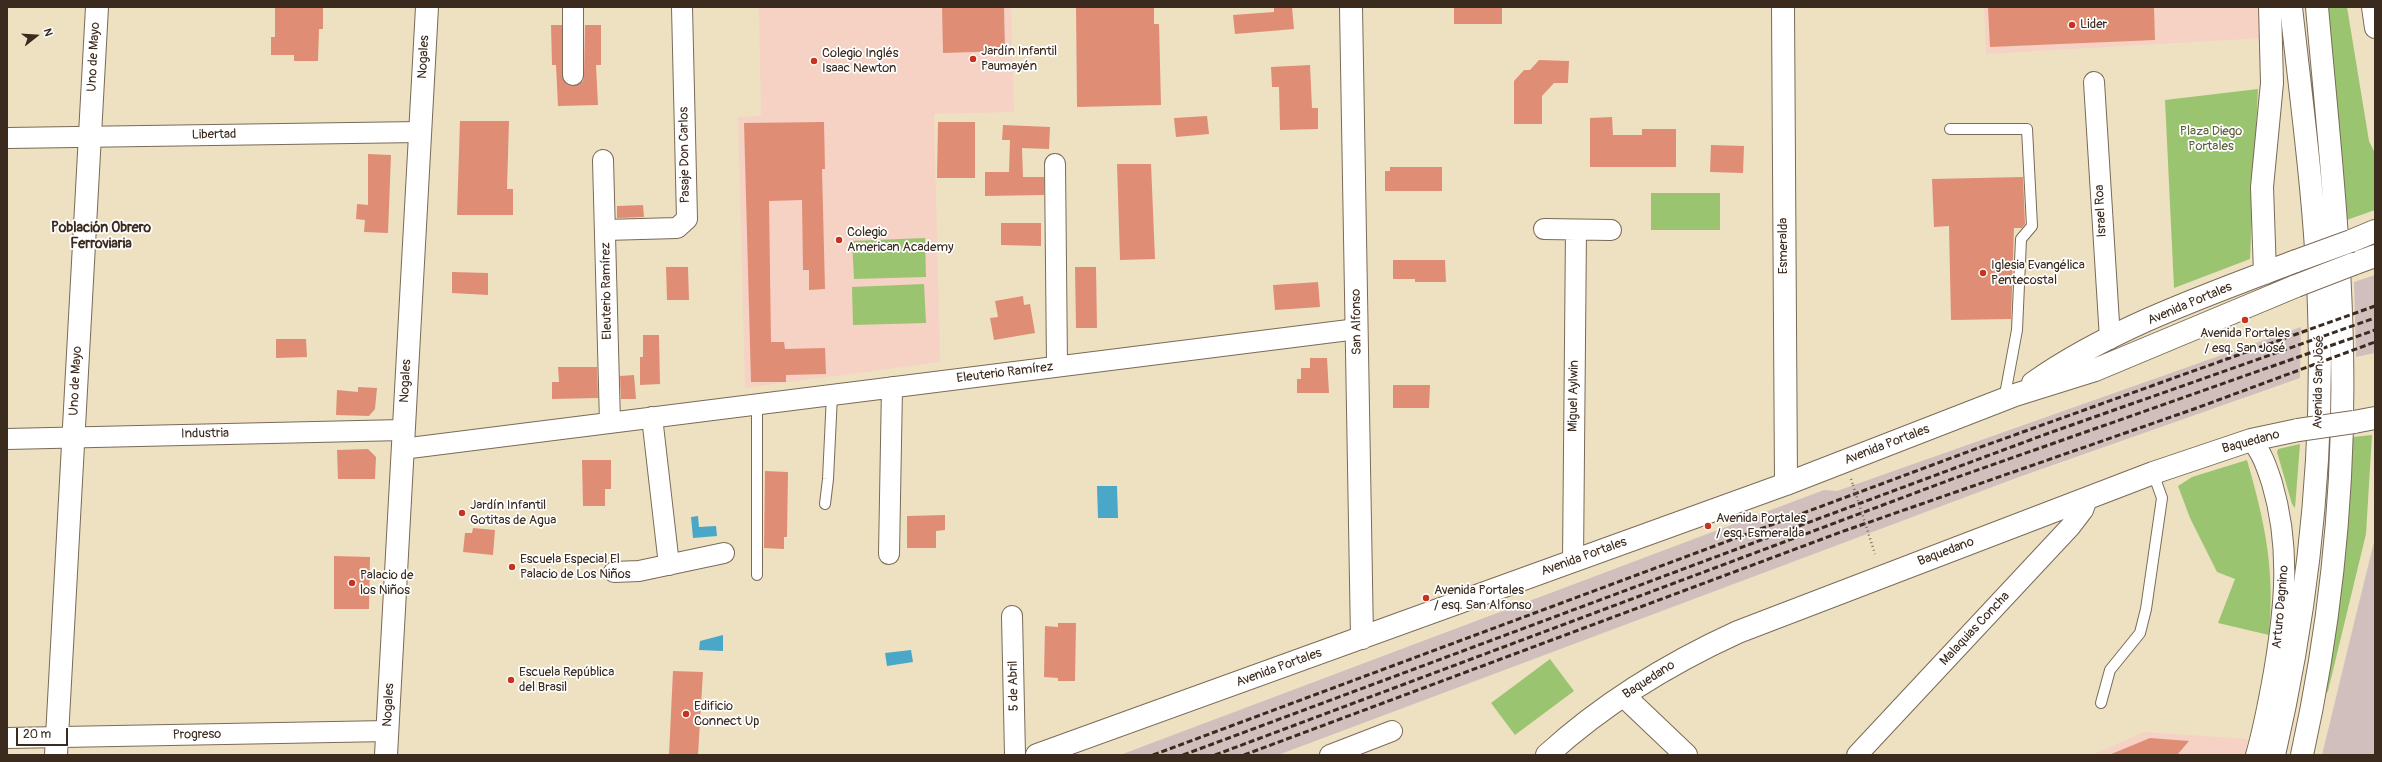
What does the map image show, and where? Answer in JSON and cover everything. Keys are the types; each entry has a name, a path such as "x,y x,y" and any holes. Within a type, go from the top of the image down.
{"main road":[{"name":"Uno de Mayo","path":"57,746 97,7"},
{"name":"Nogales","path":"386,755 427,7"},
{"name":"San Alfonso","path":"1351,7 1362,638"},
{"name":"Esmeralda","path":"1783,7 1786,484"},
{"path":"2265,273 2262,187 2272,83 2270,7"},
{"name":"Avenida San José","path":"2274,755 2294,664 2308,567 2317,460 2320,397 2316,251 2291,7"},
{"name":"Avenida San José","path":"2302,755 2314,694 2330,586 2336,525 2342,407 2342,343 2336,225 2317,7"},
{"name":"Avenida Portales","path":"2010,397 2066,362 2110,339 2178,308 2375,231"},
{"name":"Avenida Portales","path":"1037,755 1786,484 2010,397 2096,370 2296,286 2375,256"},
{"name":"Baquedano","path":"1548,755 1565,739 1624,696 1685,657 1738,632 2153,474 2251,440 2298,430 2365,420"},
{"path":"1624,696 1686,755"}],"street":[{"path":"573,7 573,75"},
{"name":"Pasaje Don Carlos","path":"605,230 677,228 687,219 682,7"},
{"path":"2372,7 2375,28"},
{"name":"Israel Roa","path":"2094,82 2110,339"},
{"name":"Libertad","path":"7,138 420,132"},
{"name":"Eleuterio Ramírez","path":"603,160 610,423"},
{"path":"1055,164 1057,366"},
{"path":"1544,229 1611,230"},
{"name":"Miguel Aylwin","path":"1573,561 1576,230"},
{"name":"Eleuterio Ramírez","path":"403,440 610,423 1357,329"},
{"path":"889,554 892,387"},
{"path":"652,417 669,564"},
{"name":"Industria","path":"7,439 73,437 403,440"},
{"name":"Arturo Dagnino","path":"2251,440 2260,451 2274,492 2286,560 2284,601 2279,643 2262,735 2256,755"},
{"name":"Malaquias Concha","path":"1857,755 2070,528 2083,510 2087,499"},
{"path":"614,572 639,571 724,553"},
{"name":"5 de Abril","path":"1012,616 1015,755"},
{"name":"Progreso","path":"7,738 57,746 388,731"},
{"path":"1331,755 1392,731"}],"lane":[{"path":"1950,129 2027,129 2032,226 2021,239 2017,330 2010,397"},
{"path":"825,504 828,480 832,395"},
{"path":"757,404 757,575"},
{"path":"2101,703 2110,670 2140,633 2146,609 2162,498 2153,474"}],"path":[{"path":"1853,485 1875,554"}],"shaded area":[{"name":"Colegio American Academy","path":"759,7 1011,7 1014,112 934,114 940,362 745,388 738,117 761,116"},
{"path":"1984,7 2261,7 2263,38 1986,54"},
{"path":"2375,275 2375,353 2356,357 2354,282"},
{"path":"2301,327 2300,378 2019,477 1278,755 1120,755 1824,490 1837,491"},
{"path":"2375,538 2375,755 2322,755 2355,619"},
{"path":"2144,732 2248,739 2244,755 2092,755"}],"green space":[{"path":"2326,7 2347,7 2369,141 2375,153 2375,210 2344,221"},
{"name":"Plaza Diego Portales","path":"2258,89 2250,259 2174,288 2165,100"},
{"path":"1651,193 1720,193 1720,230 1651,230"},
{"path":"925,238 926,277 854,279 852,241"},
{"path":"924,284 926,323 853,325 852,287"},
{"path":"2372,435 2366,534 2328,691 2323,698 2342,568 2353,437"},
{"path":"2300,444 2295,508 2292,504 2277,452 2278,449"},
{"path":"2247,460 2259,504 2267,546 2271,588 2269,635 2218,623 2235,579 2217,572 2190,518 2178,486 2192,477"},
{"path":"1550,659 1574,691 1515,735 1491,703"}],"water":[{"path":"1097,486 1117,486 1118,518 1098,518"},
{"path":"698,516 699,527 716,526 717,536 693,538 691,517"},
{"path":"723,635 723,651 699,650 700,641"},
{"path":"911,650 913,662 887,666 885,653"}],"building":[{"path":"275,7 323,7 323,29 319,29 318,61 294,61 294,55 271,55 271,37 275,37"},
{"path":"942,7 1004,7 1005,51 943,53"},
{"path":"1076,7 1154,7 1154,24 1159,24 1161,105 1077,107"},
{"path":"1274,7 1292,7 1294,29 1235,34 1233,15 1274,12"},
{"path":"1454,7 1502,7 1502,24 1454,24"},
{"name":"Lider","path":"1988,7 2154,7 2155,40 1990,47"},
{"path":"551,25 562,25 562,75 567,85 573,86 583,81 585,25 601,25 601,65 596,65 598,105 558,106 556,65 552,65"},
{"path":"1539,60 1569,61 1568,83 1554,83 1542,96 1542,124 1514,124 1514,81 1524,70 1530,70"},
{"path":"1310,65 1312,108 1318,108 1318,129 1280,130 1279,87 1272,87 1271,67"},
{"path":"1207,116 1209,134 1176,137 1174,118"},
{"path":"1612,117 1613,135 1642,135 1642,129 1676,129 1676,167 1590,167 1590,118"},
{"path":"460,121 509,121 507,189 513,189 513,215 457,215"},
{"path":"824,122 825,169 822,169 825,289 809,290 809,270 803,270 802,200 769,201 771,342 784,342 785,349 825,348 826,374 786,375 786,382 751,382 744,123"},
{"path":"938,122 975,122 975,178 937,178"},
{"path":"1003,125 1050,127 1049,149 1022,148 1023,177 1044,177 1044,195 985,196 985,172 1009,172 1010,140 1002,140"},
{"path":"1711,145 1744,146 1743,173 1710,172"},
{"path":"368,154 391,155 388,233 364,232 365,220 356,219 357,204 368,205"},
{"path":"1117,164 1151,164 1155,259 1120,260"},
{"path":"1390,167 1442,167 1442,191 1385,191 1385,171 1390,171"},
{"name":"Iglesia Evangélica Pentecostal","path":"2023,177 2025,224 2022,228 2014,228 2011,319 1951,320 1949,226 1934,227 1932,179"},
{"path":"643,205 644,217 617,218 617,206"},
{"path":"1001,223 1041,223 1041,246 1001,245"},
{"path":"1393,260 1445,260 1446,282 1415,282 1415,279 1393,279"},
{"path":"666,267 688,267 689,300 667,300"},
{"path":"1075,267 1096,267 1097,328 1076,328"},
{"path":"452,272 488,273 488,295 452,293"},
{"path":"1318,282 1320,307 1275,310 1273,285"},
{"path":"1023,296 1024,305 1030,304 1035,333 994,340 990,318 998,317 995,301"},
{"path":"643,335 659,335 660,384 640,385 640,357 643,357"},
{"path":"276,339 306,339 307,357 276,358"},
{"path":"1310,358 1327,358 1329,393 1297,393 1297,379 1301,379 1301,368 1310,368"},
{"path":"558,367 597,367 598,398 552,399 552,382 559,382"},
{"path":"634,375 636,399 621,399 620,376"},
{"path":"1393,385 1430,385 1429,408 1393,408"},
{"path":"358,387 377,388 375,409 369,416 336,415 337,390 358,392"},
{"path":"368,449 376,457 375,479 338,479 337,450"},
{"path":"582,460 611,460 611,489 605,489 605,506 583,506"},
{"path":"765,471 788,472 787,537 784,537 784,549 764,548"},
{"path":"945,515 945,530 936,531 936,548 907,548 907,516"},
{"path":"473,528 495,530 493,555 463,552 465,533 472,533"},
{"name":"Palacio de los Niños","path":"334,556 370,557 369,609 334,609"},
{"path":"1058,623 1076,623 1075,681 1058,681 1058,678 1044,677 1045,626 1058,627"},
{"name":"Edificio Connect Up","path":"673,671 703,672 698,755 669,755"},
{"path":"2150,738 2189,741 2177,755 2109,755"}],"railway":[{"path":"1153,755 1978,448 2375,306"},
{"path":"1183,755 2049,433 2375,318"},
{"path":"1215,755 1955,478 2375,330"},
{"path":"1244,755 1841,532 2194,409 2375,342"}],"place":[{"name":"Lider","path":"2072,25"},
{"name":"Jardín Infantil Paumayén","path":"973,59"},
{"name":"Colegio Inglés Isaac Newton","path":"814,61"},
{"name":"Colegio American Academy","path":"839,240"},
{"name":"Iglesia Evangélica Pentecostal","path":"1983,273"},
{"name":"Avenida Portales / esq. San José","path":"2245,320"},
{"name":"Jardín Infantil Gotitas de Agua","path":"462,513"},
{"name":"Avenida Portales / esq. Esmeralda","path":"1708,526"},
{"name":"Escuela Especial El Palacio de Los Niños","path":"512,567"},
{"name":"Palacio de los Niños","path":"352,583"},
{"name":"Avenida Portales / esq. San Alfonso","path":"1426,598"},
{"name":"Escuela República del Brasil","path":"511,680"},
{"name":"Edificio Connect Up","path":"686,714"}],"district":[{"name":"Población Obrero Ferroviaria","path":"101,236"}]}
